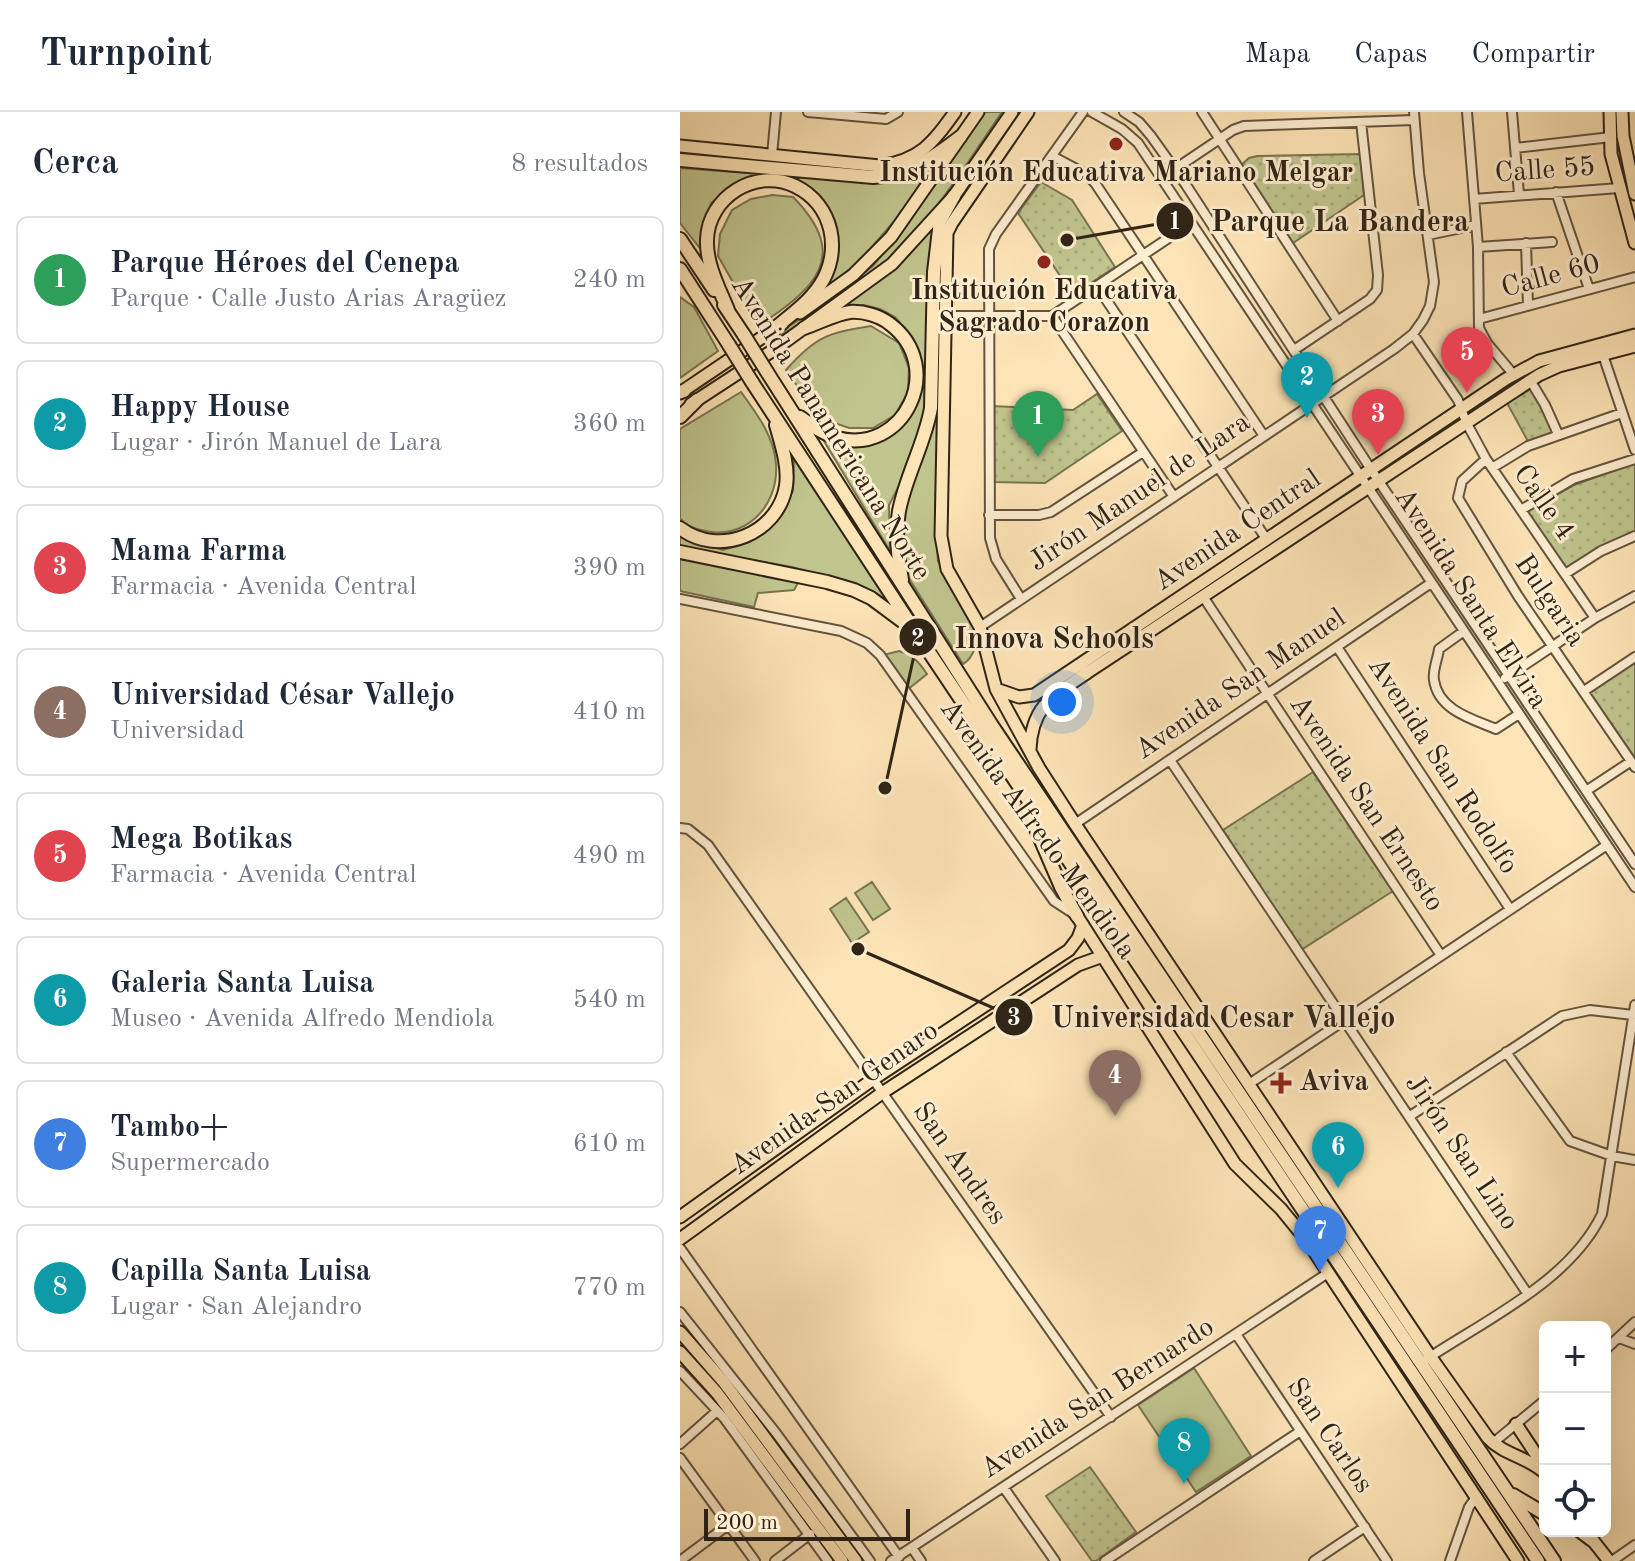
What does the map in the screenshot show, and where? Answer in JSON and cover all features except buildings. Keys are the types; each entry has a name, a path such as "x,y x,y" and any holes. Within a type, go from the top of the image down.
{"highway":[{"path":"680,160 890,176 920,166 960,137"},
{"path":"728,310 710,265 707,240 716,207 729,193 748,184 771,181 795,186 817,203 828,220 833,236 833,253 828,271 818,288 775,328"},
{"path":"904,591 897,545 899,510 930,417 934,272 940,221 954,196"},
{"name":"Avenida Panamericana Norte","path":"680,239 856,508 904,591 1425,1360 1554,1561"},
{"name":"Avenida Panamericana Norte","path":"680,269 915,631 1538,1561"},
{"path":"680,283 704,305"},
{"path":"793,412 818,430 839,439 874,437 894,425 908,408 917,380 913,352 897,329 885,321 861,312 848,312 804,328"},
{"path":"680,414 697,400"},
{"path":"680,528 714,542 730,541 756,531 776,511 783,497 786,471 772,410"},
{"path":"680,552 854,590 915,631"},
{"path":"1018,786 1034,828 1080,920"},
{"path":"1509,1493 1539,1510"}],"main road":[{"path":"680,146 880,166 901,163 918,155 931,144 955,112"},
{"path":"681,392 827,295 873,256 907,215 978,112"},
{"path":"697,400 892,264 954,196 1012,112"},
{"name":"Avenida Alfredo Mendiola","path":"1028,112 947,233 941,536 947,569 980,627 996,689 1030,750 1075,824 1249,1084 1425,1360 1493,1443 1539,1466"},
{"path":"1610,112 1611,154 1635,243"},
{"path":"1622,112 1624,147 1635,194"},
{"name":"Avenida Central","path":"996,689 1027,697 1085,668 1204,598 1461,409 1514,375 1539,361 1635,335"},
{"name":"Avenida Central","path":"1030,750 1035,720 1045,702 1085,668 1267,540 1466,422 1530,380 1559,366 1635,346"},
{"name":"Avenida Alfredo Mendiola","path":"1080,920 1235,1164 1281,1209 1308,1242 1518,1561"},
{"name":"Avenida San Genaro","path":"680,1217 872,1080 1069,950 1078,938 1080,920"},
{"name":"Avenida San Genaro","path":"680,1239 882,1093 978,1028 1078,965 1103,956"},
{"path":"970,1015 978,1028"},
{"path":"680,1332 723,1381 856,1561"},
{"path":"680,1352 727,1405 842,1561"},
{"path":"680,1370 699,1372"},
{"path":"1516,1424 1542,1465"},
{"path":"1589,1537 1610,1561"}],"street":[{"path":"772,155 776,112"},
{"path":"808,112 886,119 898,112"},
{"path":"1021,599 993,552 989,515 991,241 1083,112"},
{"name":"Avenida Santa Elvira","path":"1092,112 1138,143 1313,403 1370,478 1509,676 1635,864"},
{"name":"Avenida Santa Elvira","path":"1124,112 1139,122 1175,169 1324,396 1431,583 1635,887"},
{"path":"1202,112 1338,321"},
{"path":"1467,112 1478,247 1479,328 1487,343 1514,375"},
{"path":"1512,112 1519,194"},
{"path":"1175,169 1244,126 1361,122 1414,116"},
{"name":"Jirón Manuel de Lara","path":"980,627 1413,334 1427,313 1433,290 1414,116"},
{"path":"1294,350 1370,299 1378,285 1361,122"},
{"path":"1515,148 1611,137"},
{"path":"1052,156 1091,178 1264,436"},
{"name":"Calle 55","path":"1474,199 1619,188"},
{"path":"1556,192 1589,289"},
{"path":"945,316 1052,316 1191,223"},
{"path":"1428,235 1476,225"},
{"path":"1478,247 1552,242"},
{"path":"1526,243 1528,306"},
{"name":"Calle 60","path":"1479,319 1635,277"},
{"path":"1097,286 1267,540"},
{"path":"1052,316 1174,497"},
{"name":"Calle 4","path":"1413,334 1458,400 1486,459 1595,618"},
{"path":"1603,355 1635,450"},
{"path":"1530,380 1558,434"},
{"path":"1492,468 1510,456 1558,434 1622,413"},
{"path":"989,515 1039,515 1051,512 1143,452"},
{"name":"Bulgaria","path":"1486,459 1462,481 1458,498 1552,646 1633,764"},
{"path":"1521,510 1573,479 1635,459"},
{"path":"1565,574 1601,551 1635,536"},
{"name":"Avenida San Manuel","path":"1075,824 1431,583"},
{"path":"1498,683 1595,618 1635,596"},
{"name":"Avenida San Ernesto","path":"1204,598 1440,954"},
{"name":"Avenida Alfredo Mendiola","path":"680,599 841,631 874,649 1054,901 1080,920"},
{"path":"1464,631 1439,649 1434,680 1440,695 1454,712 1496,729 1519,714"},
{"name":"Avenida San Rodolfo","path":"1337,647 1510,909"},
{"path":"1584,691 1635,657"},
{"name":"Jirón San Lino","path":"1170,760 1527,1293"},
{"path":"1586,791 1633,764"},
{"path":"1595,827 1605,820"},
{"name":"San Andres","path":"680,828 688,829 708,845 1111,1417"},
{"path":"1249,1084 1607,845"},
{"path":"1410,1116 1553,1020 1571,1012 1634,1010 1602,1214 1589,1239 1571,1260 1527,1293 1425,1360"},
{"path":"1506,1052 1570,1141 1612,1156 1635,1160"},
{"path":"680,1248 895,1559"},
{"name":"Avenida San Bernardo","path":"895,1559 1328,1273"},
{"path":"680,1312 776,1433 870,1561"},
{"path":"1611,1345 1635,1322"},
{"name":"San Carlos","path":"1236,1334 1387,1561"},
{"path":"1619,1338 1635,1344"},
{"path":"680,1370 717,1411 828,1561"},
{"path":"1493,1443 1539,1405"},
{"path":"680,1444 717,1411"},
{"path":"1105,1561 1299,1432"},
{"path":"680,1458 755,1561"},
{"path":"1004,1488 1055,1561"},
{"path":"1450,1561 1469,1507 1477,1496"},
{"path":"680,1546 684,1558 728,1525"},
{"path":"1314,1561 1365,1527"},
{"path":"775,1561 810,1534"},
{"path":"1610,1561 1635,1545"},
{"path":"912,1548 921,1561"}],"green space":[{"path":"985,112 1002,112 916,231 856,286 775,339 773,337 873,266 918,209"},
{"path":"945,152 896,219 859,262 816,295 831,272 837,253 835,234 826,207 771,177 742,181 711,203 699,247 680,223 680,168 862,181"},
{"path":"1361,154 1364,195 1290,245 1240,166 1257,156"},
{"path":"1041,182 1072,200 1115,267 1073,295 1018,213"},
{"path":"772,195 793,197 811,218 820,237 823,254 819,270 809,285 758,326 718,256 720,234 732,210 751,199"},
{"path":"932,225 936,229 929,400 911,462 889,505 890,551 824,441 848,445 871,442 918,397 922,369 908,332 895,317 863,305 831,313"},
{"path":"680,297 694,307 718,351 680,378"},
{"path":"871,326 899,343 909,368 908,392 895,415 873,428 849,428 820,418 786,370 806,350 824,338"},
{"path":"938,361 941,362 935,516 938,561 977,630 974,649 963,664 908,577 902,551 902,514 935,415"},
{"path":"1533,388 1555,433 1530,445 1507,403"},
{"path":"741,392 764,426 775,454 775,480 771,495 765,507 744,526 731,531 701,530 680,518 680,429"},
{"path":"1097,394 1122,431 1045,483 992,482 993,406 1073,410"},
{"path":"794,459 890,604 849,582 792,567 680,547 680,537 723,550 749,542 775,523 793,491"},
{"path":"1635,463 1635,532 1566,570 1527,511 1574,485"},
{"path":"680,558 799,581 794,590 758,593 754,607 680,591"},
{"path":"899,651 915,660 927,674 907,690 883,655"},
{"path":"1635,660 1635,764 1589,692"},
{"path":"1313,772 1393,891 1301,950 1223,830"},
{"path":"872,882 890,909 873,920 855,893"},
{"path":"846,898 869,932 852,943 830,909"},
{"path":"1194,1368 1251,1456 1196,1492 1138,1405"},
{"path":"1090,1467 1136,1532 1096,1561 1092,1561 1046,1496"}],"place":[{"name":"Institución Educativa Mariano Melgar","path":"1116,144"},
{"name":"Parque La Bandera","path":"1067,240"},
{"name":"Institución Educativa Sagrado Corazon","path":"1044,262"},
{"name":"Mega Botikas","path":"1467,393"},
{"name":"Happy House","path":"1307,418"},
{"name":"Mama Farma","path":"1378,455"},
{"name":"Parque Héroes del Cenepa","path":"1038,457"},
{"name":"Innova Schools","path":"885,788"},
{"name":"Universidad Cesar Vallejo","path":"858,949"},
{"name":"Aviva","path":"1281,1083"},
{"name":"Universidad César Vallejo","path":"1115,1116"},
{"name":"Galeria Santa Luisa","path":"1338,1188"},
{"name":"Tambo+","path":"1320,1272"},
{"name":"Capilla Santa Luisa","path":"1184,1484"}]}
